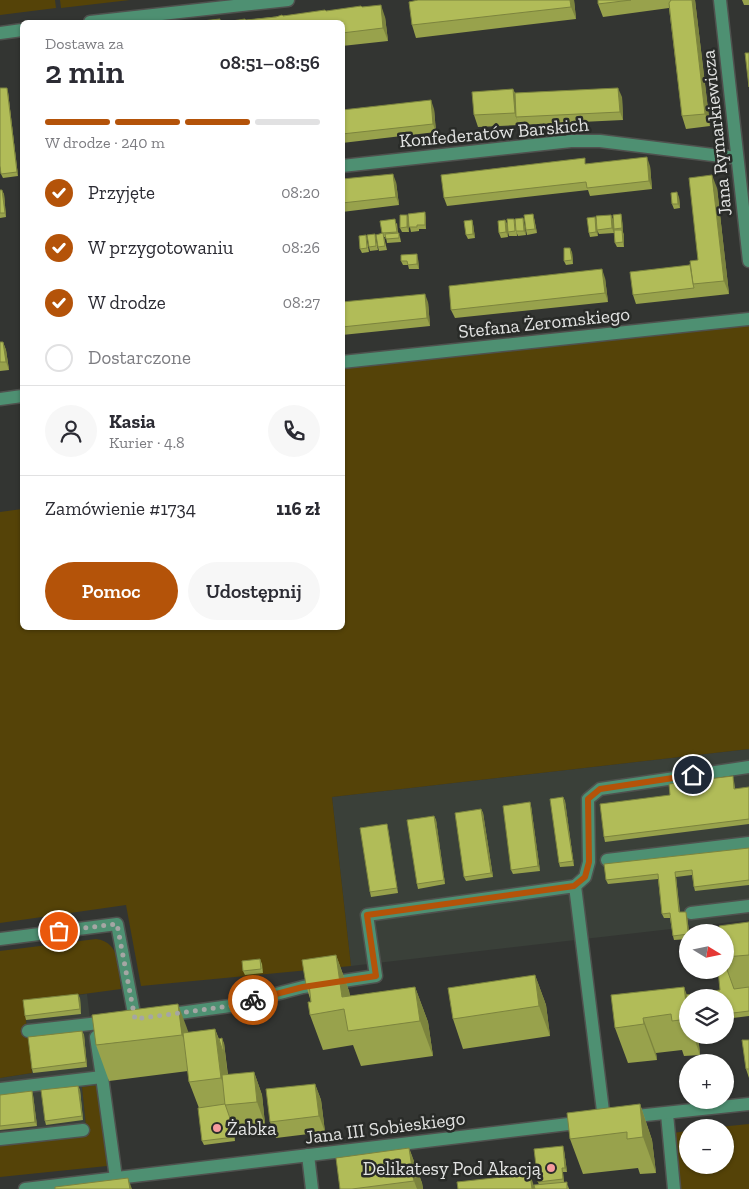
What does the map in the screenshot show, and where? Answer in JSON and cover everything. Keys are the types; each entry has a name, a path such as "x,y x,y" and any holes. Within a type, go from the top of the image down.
{"street":[{"path":"108,20 288,0"},
{"name":"Jana Rymarkiewicza","path":"720,0 749,261"},
{"path":"0,33 20,30"},
{"name":"Konfederatów Barskich","path":"345,166 571,141 600,141 737,158"},
{"name":"Stefana Żeromskiego","path":"345,362 749,319"},
{"path":"0,399 20,396"},
{"path":"28,1031 230,1006 303,987 376,976 367,915 574,886 585,877 589,862 588,799 600,789 749,767"},
{"path":"607,860 749,843"},
{"path":"574,886 604,1119"},
{"path":"691,913 749,906"},
{"path":"0,939 117,924 144,1018"},
{"path":"94,1023 116,1178"},
{"path":"0,1089 102,1077"},
{"name":"Jana III Sobieskiego","path":"25,1189 604,1119 667,1114 749,1104"},
{"path":"667,1114 674,1189"},
{"path":"0,1139 83,1130"},
{"path":"308,1155 312,1189"}],"shaded area":[{"path":"0,0 55,0 56,8 0,15"},
{"path":"60,0 130,0 61,8"},
{"path":"749,324 749,749 332,797 351,966 141,986 126,905 0,923 0,512 20,509 20,630 345,630 345,369"},
{"path":"749,749 749,920 714,924 679,924 679,928 351,966 332,797"},
{"path":"96,939 110,945 117,957 121,989 24,1002 32,1073 0,1078 0,951"},
{"path":"87,994 98,1085 82,1087 87,1136 0,1146 0,1078 32,1073 24,1002"},
{"path":"98,1085 107,1166 0,1177 0,1146 87,1136 82,1087"},
{"path":"749,1124 749,1189 679,1189 673,1133 679,1132 679,1174 734,1174 734,1126"}],"building":[{"path":"418,0 570,0 571,7 412,25 409,2"},
{"path":"598,0 631,0 598,4"},
{"path":"671,0 692,0 705,114 682,116 669,3"},
{"path":"381,5 383,28 345,33 345,20 246,20 325,10"},
{"path":"745,53 749,53 749,87"},
{"path":"0,88 7,88 17,172 1,174 0,166"},
{"path":"618,88 620,112 516,117 515,93"},
{"path":"513,89 515,113 474,115 472,92"},
{"path":"431,100 433,124 345,134 345,110"},
{"path":"647,157 649,181 587,188 586,182 444,198 441,175 585,158 585,164"},
{"path":"393,174 396,197 345,203 345,179"},
{"path":"712,175 724,281 693,284 690,261 698,260 689,178"},
{"path":"0,190 2,190 5,213 0,213"},
{"path":"677,192 678,204 672,204 671,193"},
{"path":"425,212 425,225 409,227 408,214"},
{"path":"533,214 535,229 526,230 524,215"},
{"path":"621,214 622,228 614,229 613,215"},
{"path":"400,215 407,215 407,227 400,228"},
{"path":"611,215 612,228 597,230 596,216"},
{"path":"595,217 596,232 589,233 587,218"},
{"path":"523,218 524,231 516,231 515,219"},
{"path":"395,219 397,232 382,233 380,221"},
{"path":"507,219 514,219 515,231 508,232"},
{"path":"472,220 473,234 466,235 464,221"},
{"path":"505,220 506,232 499,233 498,221"},
{"path":"614,230 622,230 623,242 615,243"},
{"path":"383,233 385,246 378,247 376,235"},
{"path":"399,233 399,238 386,239 385,234"},
{"path":"375,234 376,246 369,247 367,235"},
{"path":"366,235 367,248 360,249 359,236"},
{"path":"564,248 570,248 572,260 564,261"},
{"path":"417,254 417,264 408,265 407,261 401,261 401,255"},
{"path":"690,265 694,288 633,295 630,272"},
{"path":"602,269 605,293 451,310 449,286"},
{"path":"425,294 427,318 345,327 345,302"},
{"path":"0,342 3,342 6,362 0,362"},
{"path":"733,776 734,789 749,787 749,819 604,837 600,804 670,795 669,784 693,781 693,785 701,784 708,783 708,779"},
{"path":"563,797 573,861 559,863 550,799"},
{"path":"530,802 538,866 511,870 503,806"},
{"path":"481,809 491,873 464,877 455,813"},
{"path":"434,816 444,880 417,884 407,820"},
{"path":"387,824 397,888 370,892 360,828"},
{"path":"749,848 749,880 694,887 692,870 675,872 679,912 686,912 687,924 679,924 679,935 673,936 670,913 662,914 658,874 606,880 604,864"},
{"path":"749,922 749,955 734,956 734,924"},
{"path":"336,955 342,997 415,987 420,1021 348,1031 344,1009 310,1015 308,1002 311,1002 309,984 306,985 302,960"},
{"path":"260,959 261,969 243,971 242,961"},
{"path":"535,975 539,1006 453,1019 448,988"},
{"path":"719,979 730,979 734,989 720,989"},
{"path":"684,987 684,989 679,989 679,1020 672,1021 671,1014 643,1018 644,1024 615,1028 611,995"},
{"path":"749,987 749,1011 734,1013 734,989"},
{"path":"78,994 80,1009 25,1016 23,1000"},
{"path":"178,1004 182,1035 96,1045 92,1015"},
{"path":"215,1029 221,1078 189,1082 183,1033"},
{"path":"82,1031 86,1062 32,1069 28,1037"},
{"path":"222,1038 224,1055 219,1039"},
{"path":"742,1040 749,1040 749,1069 746,1069"},
{"path":"254,1072 257,1102 225,1105 222,1075"},
{"path":"315,1084 319,1116 270,1122 266,1089"},
{"path":"78,1086 82,1116 45,1121 41,1090"},
{"path":"32,1091 35,1122 0,1126 0,1095"},
{"path":"225,1104 234,1137 202,1141 198,1108"},
{"path":"640,1104 643,1137 627,1139 627,1132 570,1139 567,1113"},
{"path":"563,1146 565,1168 562,1168 563,1179 538,1182 534,1149"},
{"path":"409,1148 414,1181 340,1189 336,1158"},
{"path":"530,1174 532,1189 458,1189 457,1182"},
{"path":"128,1178 130,1189 55,1189 55,1187"},
{"path":"567,1182 567,1189 535,1189 534,1185"}],"way so far":[{"path":"59,931 117,924 135,1019 230,1006 253,1000"}],"place":[{"name":"Żabka","path":"217,1128"},
{"name":"Delikatesy Pod Akacją","path":"551,1168"}],"route":[{"path":"253,1000 303,987 376,976 367,915 574,886 585,877 589,862 588,799 600,789 693,775"}]}
